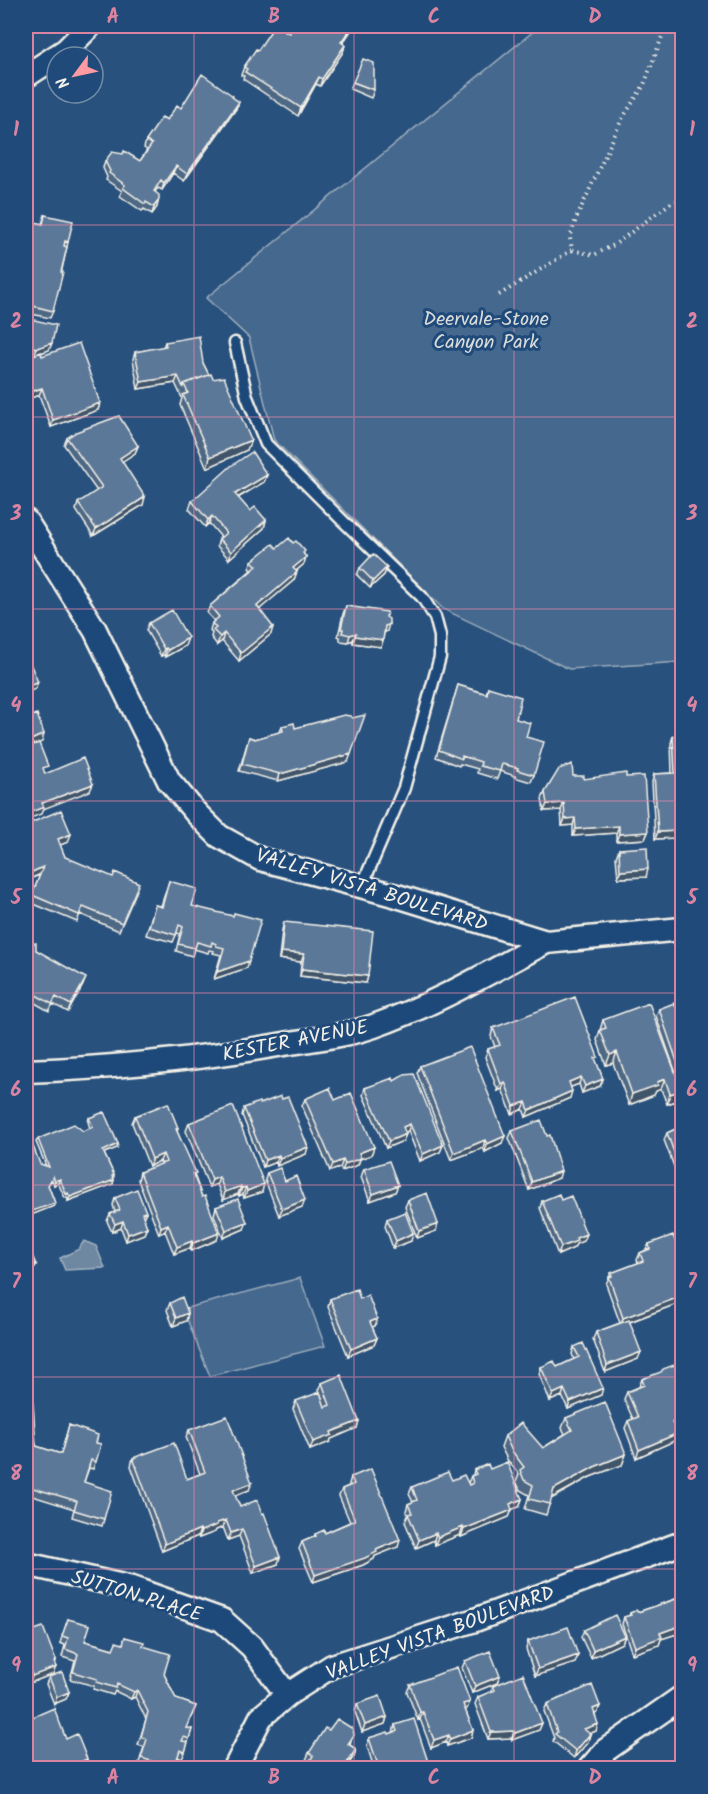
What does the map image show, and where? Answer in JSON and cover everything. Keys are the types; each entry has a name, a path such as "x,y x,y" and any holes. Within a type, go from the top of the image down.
{"street":[{"path":"26,76 66,50 90,26"},
{"name":"VALLEY VISTA BOULEVARD","path":"26,521 95,630 169,781 219,836 260,859 363,886 546,942 682,929"},
{"name":"KESTER AVENUE","path":"26,1071 127,1065 222,1054 353,1032 375,1025 461,988 546,942"},
{"name":"VALLEY VISTA BOULEVARD","path":"235,1768 261,1717 286,1695 332,1666 475,1620 682,1543"},
{"name":"SUTTON PLACE","path":"26,1564 132,1588 222,1620 252,1647 286,1695"},
{"path":"590,1768 606,1750 682,1697"}],"lane":[{"path":"235,344 248,397 266,444 422,597 435,617 440,636 440,657 404,788 363,886"}],"path":[{"path":"666,26 644,85 617,128 576,219 570,238 572,249 579,253 594,255 614,245 672,202 682,200"},
{"path":"499,296 572,249"}],"green space":[{"name":"Deervale-Stone Canyon Park","path":"540,26 682,26 682,662 569,669 443,609 274,440 249,338 206,298"},
{"path":"300,1278 325,1346 210,1376 183,1309"}],"shaded area":[{"path":"84,1241 96,1246 105,1268 65,1270 60,1258 79,1249"}],"building":[{"path":"274,26 289,33 294,26 352,26 341,42 345,45 322,79 319,77 301,108 245,72 247,69 244,67"},
{"path":"363,59 374,63 374,90 353,82"},
{"path":"202,74 239,102 187,174 176,166 164,183 161,180 154,191 159,195 159,199 154,207 146,202 145,204 123,188 125,185 109,173 105,161 112,152 123,154 124,151 140,161 152,144 146,141 162,117 167,120 177,105 181,108"},
{"path":"45,215 73,221 68,242 65,241 64,246 67,247 61,272 63,272 53,311 33,306 30,319 56,325 52,343 37,348 26,345 26,220 43,224"},
{"path":"199,336 203,363 209,375 184,384 183,387 178,376 141,382 135,352 166,346 165,342"},
{"path":"79,343 100,403 53,420 42,388 26,393 26,358 41,352 42,356"},
{"path":"211,374 213,379 224,377 251,440 210,457 183,395 188,393 184,384"},
{"path":"119,416 138,446 120,458 145,497 96,529 78,503 102,487 67,438 76,432"},
{"path":"252,452 267,475 235,494 250,511 255,507 266,520 231,552 219,539 226,533 212,516 208,520 192,501 231,466"},
{"path":"289,538 293,543 296,541 305,551 303,553 306,557 293,568 297,572 257,606 273,627 241,653 224,633 220,637 213,630 216,628 212,623 219,617 210,606 257,566 252,561 273,544 277,548"},
{"path":"373,554 387,567 373,581 360,568"},
{"path":"346,606 387,612 386,617 389,619 389,624 385,626 383,640 355,636 356,633 350,635 342,633"},
{"path":"172,610 188,638 168,650 164,649 149,623"},
{"path":"30,663 38,682 26,687 26,664"},
{"path":"458,685 487,694 488,687 521,697 516,719 530,723 526,737 544,742 534,775 502,764 500,771 480,766 481,762 462,756 462,759 439,750"},
{"path":"37,714 44,734 31,740 33,745 39,743 48,766 43,768 45,774 83,758 93,784 42,803 44,807 26,814 26,719"},
{"path":"344,715 352,718 365,715 351,754 280,774 242,764 249,737 255,739 283,731 282,726 294,723 295,728"},
{"path":"673,736 682,736 682,837 678,837 677,831 658,832 654,774 675,773"},
{"path":"572,764 573,776 584,776 584,779 626,773 626,777 644,776 648,832 619,834 619,826 576,829 575,818 565,819 564,803 547,804 545,792 559,769"},
{"path":"61,810 71,834 58,839 65,857 113,877 115,872 139,883 122,923 83,907 79,915 32,895 43,867 30,873 26,862 26,825"},
{"path":"647,847 648,869 620,871 619,849"},
{"path":"169,881 197,889 192,906 261,920 249,961 217,972 224,948 212,942 211,946 197,942 195,948 178,944 183,927 179,925 176,935 149,927 155,905 162,907"},
{"path":"284,922 373,931 368,976 302,969 304,954 281,952"},
{"path":"26,943 36,943 36,950 86,978 71,1005 56,997 52,1004 27,990 30,985 26,985"},
{"path":"575,997 598,1057 595,1058 603,1079 585,1086 581,1077 569,1082 572,1091 529,1110 526,1102 514,1106 505,1082 501,1084 488,1049 500,1045 493,1028"},
{"path":"649,1003 682,1090 670,1094 665,1079 657,1082 658,1085 632,1094 617,1052 610,1055 600,1030 606,1028 603,1020"},
{"path":"674,1003 675,1006 682,1003 682,1076 659,1009"},
{"path":"470,1047 505,1136 487,1144 485,1140 454,1153 420,1066"},
{"path":"414,1074 443,1145 423,1154 410,1124 403,1127 406,1134 389,1141 365,1088 393,1078 394,1081 404,1075"},
{"path":"330,1088 335,1100 351,1093 374,1147 359,1153 361,1158 345,1164 343,1160 333,1164 305,1099"},
{"path":"281,1096 282,1099 288,1097 308,1147 280,1158 279,1155 265,1160 244,1108"},
{"path":"168,1103 178,1128 176,1129 196,1173 193,1174 202,1197 205,1196 219,1233 177,1247 168,1224 161,1227 140,1172 166,1162 163,1154 152,1159 135,1116"},
{"path":"233,1106 264,1184 247,1191 246,1187 241,1186 225,1192 219,1177 212,1180 189,1123"},
{"path":"104,1112 118,1144 103,1151 114,1180 70,1197 68,1193 66,1194 60,1179 55,1181 53,1176 48,1185 55,1203 26,1213 26,1143 31,1141 40,1164 49,1167 38,1139 74,1124 83,1131 93,1127 89,1118"},
{"path":"541,1120 547,1136 550,1135 561,1171 532,1182 512,1131"},
{"path":"682,1126 682,1182 679,1173 681,1172 667,1133"},
{"path":"389,1161 398,1185 373,1194 364,1169"},
{"path":"280,1168 285,1181 296,1176 305,1200 282,1209 267,1173"},
{"path":"137,1189 146,1212 142,1213 147,1227 128,1234 123,1221 115,1224 110,1214 120,1210 115,1198"},
{"path":"427,1193 438,1224 419,1231 408,1200"},
{"path":"559,1194 561,1200 571,1196 586,1234 576,1238 577,1241 561,1247 542,1201"},
{"path":"238,1199 247,1222 226,1230 216,1207"},
{"path":"405,1212 413,1233 396,1241 387,1219"},
{"path":"673,1235 682,1260 682,1296 623,1318 609,1277 612,1276 611,1273 643,1261 640,1253 650,1249 649,1244"},
{"path":"26,1240 36,1265 26,1270"},
{"path":"357,1289 360,1299 368,1295 377,1319 370,1322 377,1338 351,1349 330,1299"},
{"path":"182,1297 188,1313 176,1318 170,1303"},
{"path":"629,1320 641,1352 607,1365 596,1332"},
{"path":"583,1343 603,1388 570,1402 564,1389 553,1394 541,1367 554,1361 557,1367 579,1357 574,1347"},
{"path":"674,1365 682,1370 682,1425 680,1419 672,1422 676,1434 639,1450 628,1421 638,1417 627,1392 644,1385 642,1379"},
{"path":"341,1375 359,1421 313,1442 296,1401 320,1392 325,1407 330,1405 322,1383"},
{"path":"32,1389 36,1446 61,1454 69,1425 98,1435 96,1443 101,1444 96,1462 91,1460 84,1482 112,1491 104,1519 74,1510 77,1501 26,1486 26,1390"},
{"path":"605,1402 626,1454 594,1467 554,1489 550,1504 529,1499 533,1485 524,1480 520,1470 524,1467 512,1451 505,1436 521,1423 543,1448 572,1430 566,1418"},
{"path":"227,1416 252,1483 233,1490 240,1507 257,1500 280,1557 256,1566 242,1529 231,1533 226,1520 165,1544 133,1458 174,1443 187,1479 205,1472 189,1430"},
{"path":"507,1462 522,1499 510,1504 512,1510 464,1529 463,1527 438,1537 436,1533 419,1540 408,1514 412,1513 408,1504 417,1500 412,1487 448,1472 452,1480 464,1475 469,1485 473,1483 471,1476 476,1474 474,1470 488,1464 490,1469"},
{"path":"371,1469 400,1540 376,1550 377,1552 365,1558 315,1575 302,1542 324,1530 325,1533 355,1520 342,1489 354,1484 351,1477"},
{"path":"682,1597 682,1625 660,1633 662,1637 635,1647 624,1617 637,1610 638,1612"},
{"path":"615,1615 625,1636 593,1650 584,1630"},
{"path":"68,1619 90,1625 85,1641 113,1649 116,1642 123,1644 125,1637 144,1642 143,1646 170,1654 164,1674 176,1699 196,1706 186,1728 192,1729 189,1739 184,1737 182,1741 188,1742 185,1752 180,1750 174,1768 141,1758 147,1739 141,1737 148,1712 137,1690 134,1692 117,1684 116,1688 96,1682 97,1679 73,1672 78,1654 65,1649 68,1638 62,1636"},
{"path":"43,1627 56,1661 54,1662 56,1667 32,1676 30,1669 26,1671 26,1633"},
{"path":"568,1627 578,1655 538,1669 528,1641"},
{"path":"490,1651 500,1676 475,1686 465,1661"},
{"path":"457,1667 470,1702 463,1704 473,1730 450,1739 449,1735 434,1740 410,1685"},
{"path":"62,1672 69,1692 57,1697 49,1677"},
{"path":"523,1674 542,1723 515,1733 514,1731 491,1732 478,1697 495,1690 493,1686"},
{"path":"592,1685 600,1706 593,1709 598,1724 584,1729 590,1734 576,1751 555,1734 557,1732 547,1704"},
{"path":"380,1696 387,1717 365,1725 357,1704"},
{"path":"54,1708 66,1739 77,1734 87,1759 75,1764 78,1768 32,1768 26,1753 26,1720"},
{"path":"337,1719 353,1729 354,1735 348,1744 356,1749 344,1768 305,1768 313,1756 309,1753 325,1728 329,1730"},
{"path":"414,1719 430,1768 379,1768 369,1738 397,1731 395,1725"}]}
